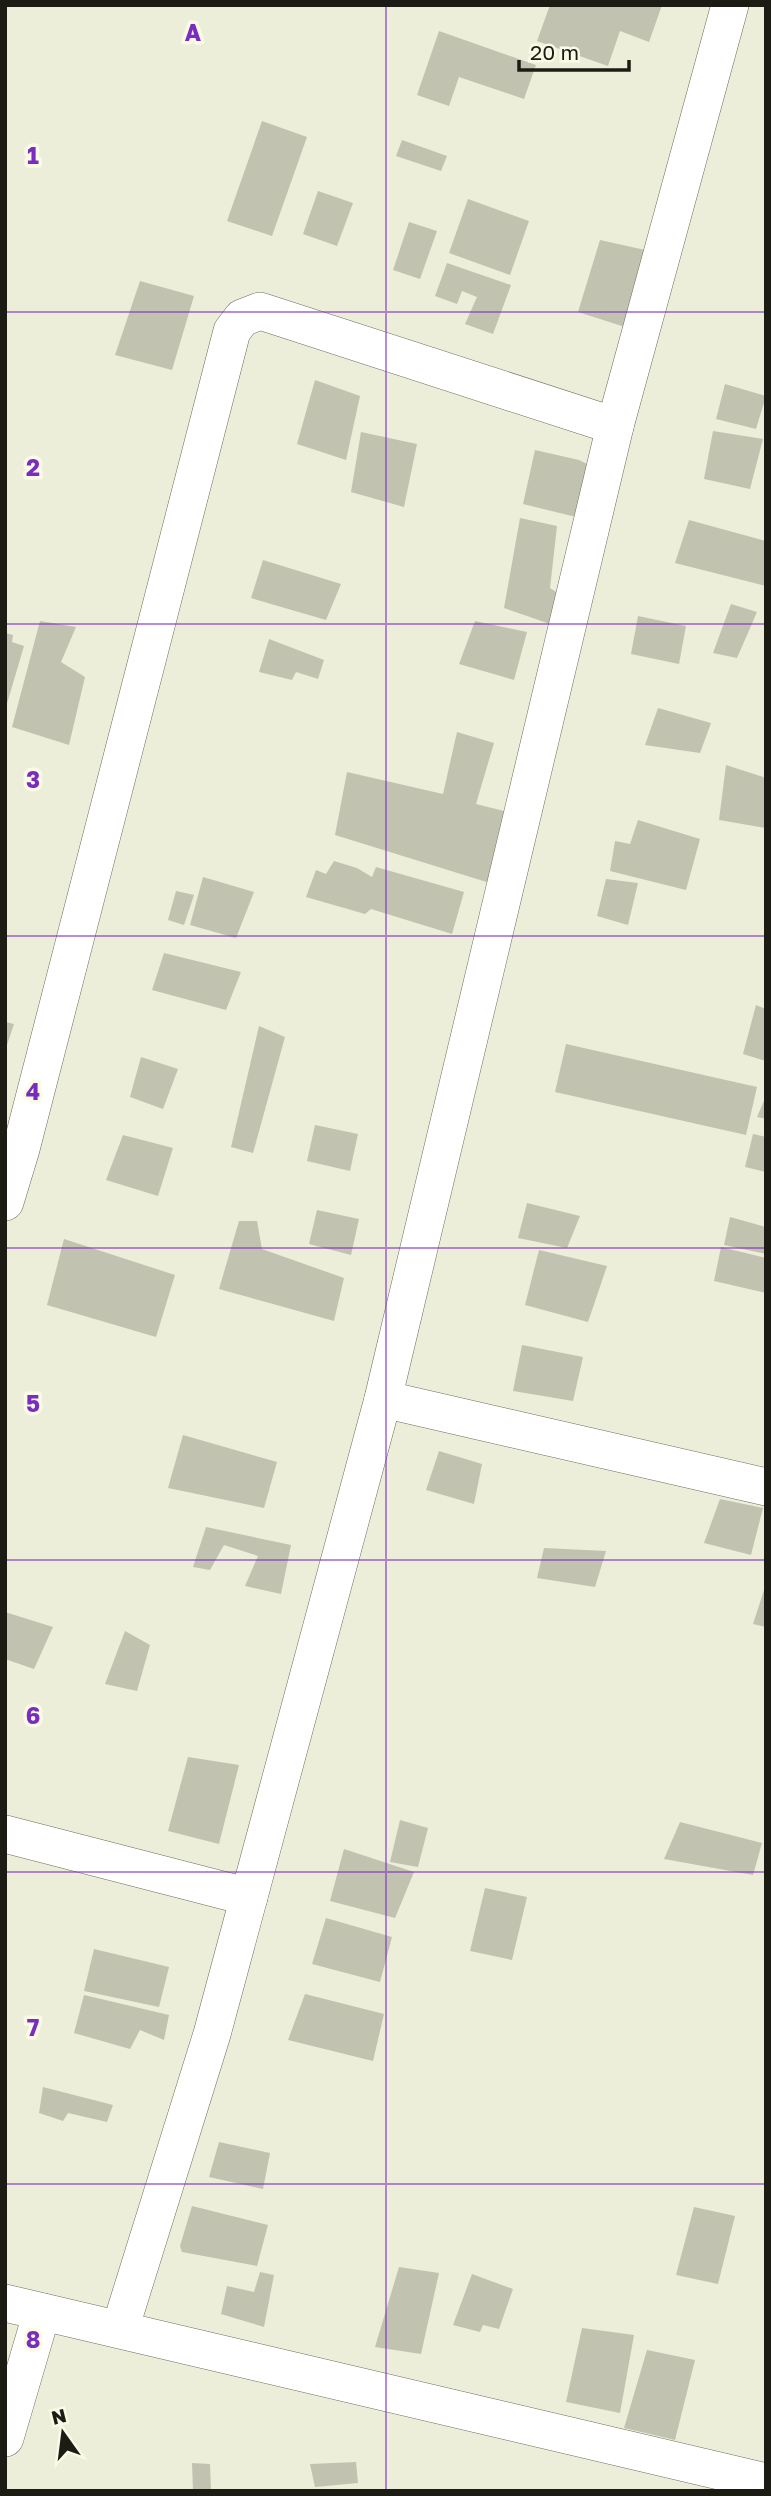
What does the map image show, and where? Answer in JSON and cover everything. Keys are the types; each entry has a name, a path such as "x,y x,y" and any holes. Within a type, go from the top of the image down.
{"street":[{"path":"120,2329 212,2034 383,1399 615,426 730,5"},
{"path":"5,1202 22,1149 232,331 242,318 260,311 615,426"},
{"path":"383,1399 766,1487"},
{"path":"5,1834 249,1897"},
{"path":"5,2303 766,2482"},
{"path":"5,2438 42,2312"}],"building":[{"path":"550,5 662,5 649,42 620,31 608,66 537,41"},
{"path":"439,31 536,65 524,99 459,77 449,106 417,95"},
{"path":"262,121 307,137 272,236 227,221"},
{"path":"402,140 447,156 441,171 396,156"},
{"path":"318,191 353,203 337,246 303,234"},
{"path":"468,199 529,221 510,275 449,253"},
{"path":"409,222 437,231 420,279 393,270"},
{"path":"600,240 650,251 625,327 578,312"},
{"path":"447,263 511,285 493,334 465,324 477,297 462,291 457,304 435,296"},
{"path":"140,281 194,296 172,370 115,355"},
{"path":"315,380 360,396 346,460 297,444"},
{"path":"725,384 766,396 756,429 716,419"},
{"path":"713,431 763,439 750,489 704,479"},
{"path":"361,432 417,444 404,507 351,492"},
{"path":"535,450 579,460 589,465 576,517 523,504"},
{"path":"520,518 557,526 550,588 564,597 556,626 504,608"},
{"path":"689,520 766,541 766,586 675,563"},
{"path":"263,560 341,584 326,620 251,598"},
{"path":"731,604 757,612 737,658 713,653"},
{"path":"638,616 686,626 679,664 631,654"},
{"path":"40,621 76,627 61,662 85,677 69,745 12,727"},
{"path":"475,621 527,632 514,680 459,664"},
{"path":"5,633 13,635 12,642 24,646 6,707"},
{"path":"269,639 324,660 318,679 296,672 292,680 259,672"},
{"path":"658,708 711,723 700,753 645,745"},
{"path":"457,732 494,743 476,804 512,813 493,884 335,835 347,772 443,794"},
{"path":"726,765 766,778 766,828 719,820"},
{"path":"638,820 700,839 686,890 610,871 615,841 630,844"},
{"path":"334,861 357,868 372,877 376,867 464,892 452,934 371,909 365,914 306,897 316,870 326,874"},
{"path":"203,877 254,892 236,938 190,925"},
{"path":"606,879 638,883 628,925 597,916"},
{"path":"176,891 194,895 184,925 168,920"},
{"path":"164,953 241,972 226,1010 152,990"},
{"path":"756,1005 766,1009 766,1061 743,1054"},
{"path":"5,1022 14,1024 6,1048 5,1048"},
{"path":"259,1026 285,1037 253,1153 231,1147"},
{"path":"566,1044 757,1087 746,1135 555,1092"},
{"path":"141,1057 178,1069 163,1109 130,1097"},
{"path":"766,1096 766,1119 757,1117"},
{"path":"315,1125 358,1134 350,1171 307,1161"},
{"path":"753,1134 766,1137 766,1172 745,1167"},
{"path":"123,1135 173,1148 158,1196 106,1180"},
{"path":"527,1203 580,1216 567,1248 518,1238"},
{"path":"317,1210 359,1219 351,1255 309,1244"},
{"path":"730,1217 766,1227 766,1254 724,1245"},
{"path":"239,1221 257,1221 262,1249 344,1278 334,1321 219,1289"},
{"path":"64,1239 175,1275 156,1337 47,1305"},
{"path":"721,1247 766,1258 766,1293 714,1281"},
{"path":"539,1250 607,1266 588,1322 525,1305"},
{"path":"522,1345 583,1357 573,1401 513,1391"},
{"path":"183,1435 277,1462 264,1508 168,1488"},
{"path":"439,1451 482,1464 474,1504 426,1490"},
{"path":"720,1499 763,1508 751,1555 704,1543"},
{"path":"206,1527 291,1545 281,1594 245,1586 258,1556 224,1545 210,1570 193,1567"},
{"path":"544,1548 606,1551 595,1587 537,1578"},
{"path":"766,1587 766,1627 753,1624"},
{"path":"5,1612 53,1627 34,1669 5,1659"},
{"path":"125,1631 150,1645 137,1691 105,1684"},
{"path":"188,1757 239,1765 219,1844 168,1831"},
{"path":"400,1820 428,1828 418,1867 390,1862"},
{"path":"680,1822 762,1843 753,1875 664,1859"},
{"path":"344,1849 414,1872 395,1918 330,1901"},
{"path":"485,1888 527,1897 512,1960 470,1951"},
{"path":"326,1918 392,1937 380,1982 312,1964"},
{"path":"94,1949 169,1967 159,2007 84,1991"},
{"path":"305,1994 384,2014 373,2061 288,2040"},
{"path":"84,1995 169,2015 164,2040 140,2030 130,2049 74,2033"},
{"path":"43,2087 113,2105 107,2122 68,2113 63,2121 39,2113"},
{"path":"219,2142 270,2153 263,2189 209,2177"},
{"path":"192,2206 268,2225 257,2266 182,2252 180,2246"},
{"path":"694,2207 735,2216 718,2284 676,2275"},
{"path":"399,2267 439,2273 421,2354 375,2347"},
{"path":"260,2272 274,2275 264,2327 221,2314 227,2286 254,2292"},
{"path":"472,2274 513,2289 499,2329 483,2325 480,2332 453,2325"},
{"path":"582,2328 634,2335 620,2413 566,2402"},
{"path":"647,2350 695,2360 675,2440 624,2428"},
{"path":"356,2462 358,2483 315,2487 310,2464"},
{"path":"192,2463 210,2464 211,2491 193,2491"}]}
